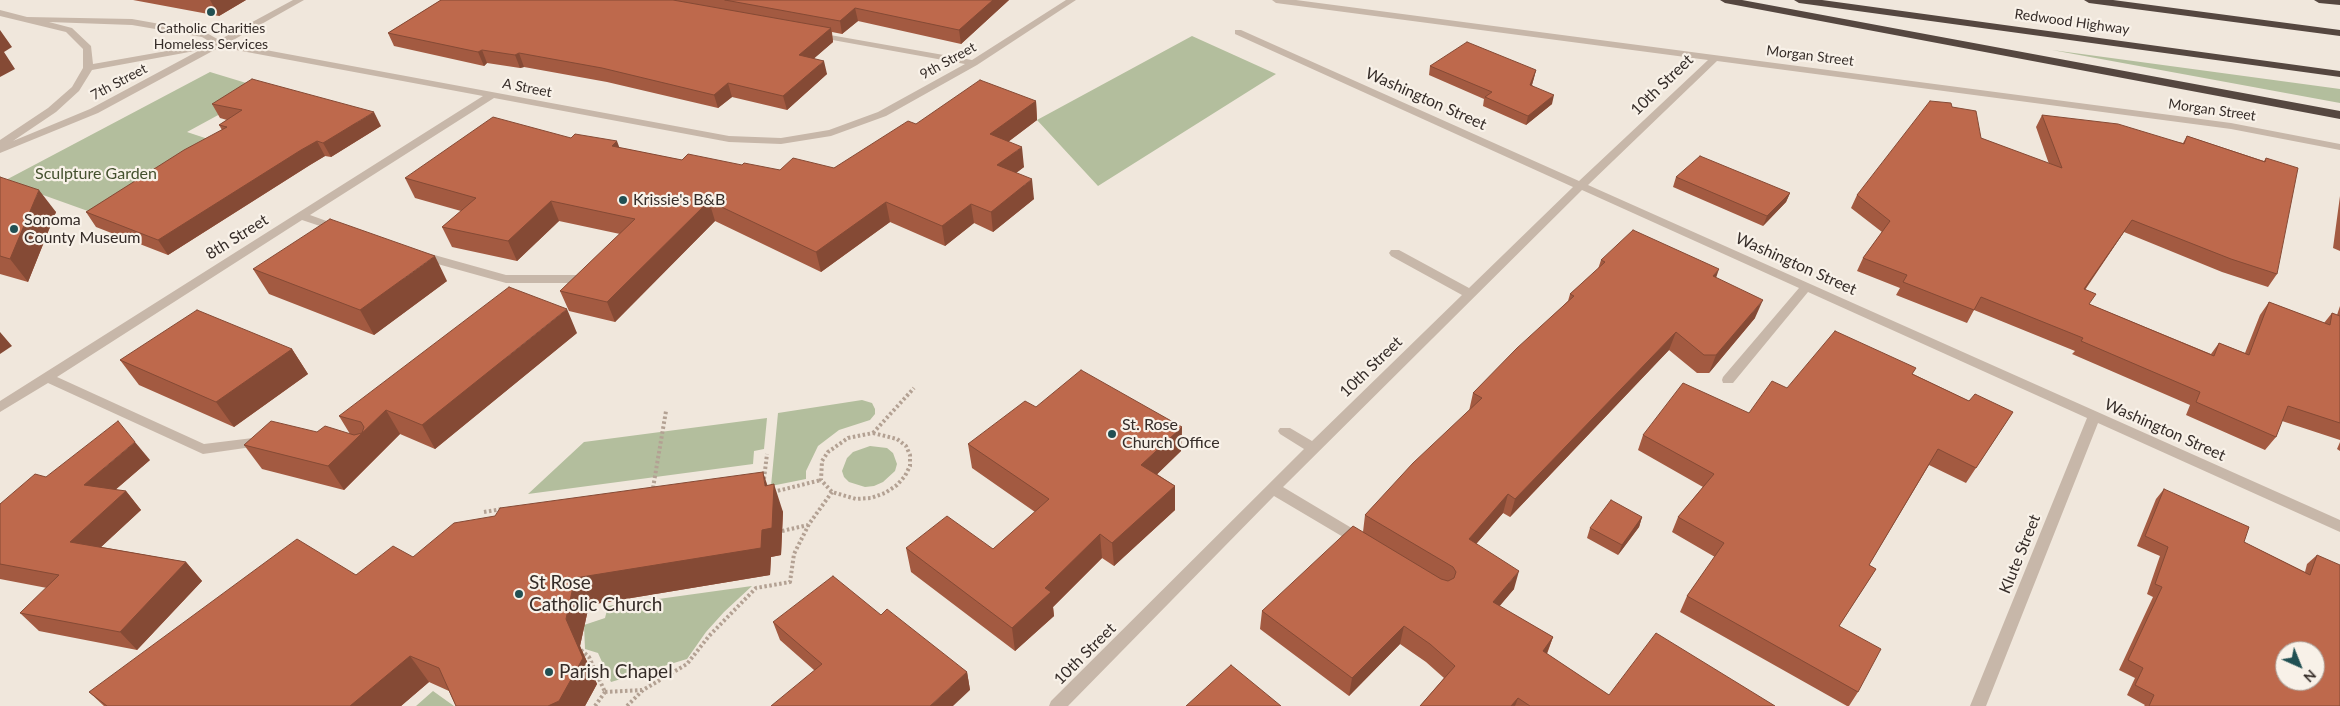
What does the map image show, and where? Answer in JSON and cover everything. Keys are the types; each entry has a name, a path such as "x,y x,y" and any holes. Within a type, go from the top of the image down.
{"highway":[{"path":"1725,0 2340,115"},
{"name":"Redwood Highway","path":"1799,0 2340,74"},
{"name":"Redwood Highway","path":"2089,0 2340,33"},
{"path":"2319,0 2340,2"}],"street":[{"name":"7th Street","path":"0,150 94,111 300,0"},
{"name":"9th Street","path":"831,133 882,114 974,63 1072,0"},
{"name":"Morgan Street","path":"1276,0 2231,126 2340,147"},
{"name":"A Street","path":"0,13 69,30 88,48 88,68 220,44"},
{"name":"A Street","path":"30,19 132,22 205,35 220,44 729,139 782,141 831,133"},
{"path":"807,32 974,63"},
{"name":"Washington Street","path":"1238,32 2340,526"},
{"name":"10th Street","path":"1057,706 1313,448 1580,186 1715,58"},
{"name":"7th Street","path":"0,145 58,105 76,89 88,68"},
{"name":"8th Street","path":"0,407 492,95"},
{"path":"301,216 347,231"},
{"path":"412,253 506,279 580,279"},
{"path":"1395,253 1470,294"},
{"path":"1728,380 1806,287"},
{"path":"47,377 203,449 271,440"},
{"name":"Klute Street","path":"1978,706 2094,416"},
{"path":"1285,431 1313,448"},
{"path":"1273,488 1375,550"}],"path":[{"path":"873,433 914,388"},
{"path":"653,488 666,411"},
{"path":"873,433 886,434 906,446 910,455 910,466 905,476 897,485 885,493 871,498 856,499 832,492 821,480 822,461 828,452 848,438 873,433"},
{"path":"764,487 767,454"},
{"path":"756,473 765,472"},
{"path":"771,492 821,480"},
{"path":"643,489 662,486"},
{"path":"627,706 643,690 687,664 716,628 756,588 790,582 794,554 809,524 832,492"},
{"path":"484,512 512,508"},
{"path":"782,531 809,524"},
{"path":"575,642 589,657 605,692"},
{"path":"594,706 605,692 643,690"}],"green space":[{"path":"1192,36 1276,74 1098,186 1037,120"},
{"path":"2052,50 2340,89 2340,103"},
{"name":"Sculpture Garden","path":"210,72 266,89 187,132 223,144 99,215 4,181"},
{"path":"862,400 872,403 875,409 875,414 870,420 839,430 818,446 806,471 806,479 771,486 778,413"},
{"path":"767,418 764,449 754,451 753,464 528,494 584,442"},
{"path":"870,446 887,448 893,453 897,464 895,471 883,482 874,486 865,487 849,482 844,477 842,471 847,458 853,452"},
{"path":"752,586 706,632 687,659 611,682 598,653 585,649 584,625 605,618 608,606"},
{"path":"433,691 454,706 416,706"}],"building":[{"path":"441,0 673,0 831,28 799,55 824,61 783,96 728,83 714,95 602,68 519,53 515,55 482,50 478,52 388,33"},
{"path":"725,0 993,0 959,30 855,8 840,21"},
{"path":"1467,42 1536,70 1530,85 1554,95 1528,116 1485,97 1492,92 1430,66"},
{"path":"252,79 374,112 323,143 317,141 301,150 158,240 86,212 184,150 227,127 219,125 242,110 212,104"},
{"path":"980,80 1036,101 990,134 1022,147 997,165 1032,179 991,212 971,204 942,226 886,202 816,252 709,201 607,302 560,291 635,219 551,201 508,241 442,227 476,198 405,178 493,117 571,138 575,134 617,141 612,146 682,160 688,154 742,165 744,163 780,170 793,158 834,168 908,121 916,124"},
{"path":"1930,101 1951,103 1952,107 1976,111 1981,138 2062,168 2042,115 2118,124 2184,144 2187,136 2265,162 2266,158 2298,168 2277,274 2231,259 2132,220 2084,289 2096,294 2089,304 2214,356 2219,343 2249,355 2269,302 2330,325 2332,313 2340,316 2340,423 2288,406 2276,437 2196,402 2200,392 2081,341 2083,338 1981,297 1974,310 1903,282 1907,275 1863,258 1890,221 1857,195"},
{"path":"1700,156 1790,193 1767,216 1676,177"},
{"path":"0,177 39,190 10,259 0,256"},
{"path":"330,219 435,256 360,310 253,269"},
{"path":"1633,230 1719,269 1713,276 1763,300 1716,355 1704,355 1676,332 1515,499 1508,494 1469,539 1519,571 1493,602 1553,637 1543,651 1609,695 1656,633 1775,706 1530,706 1518,698 1511,706 1420,706 1455,666 1430,644 1404,626 1352,678 1262,611 1353,526 1441,579 1448,581 1454,578 1456,572 1453,567 1365,515 1413,463 1482,398 1473,393 1517,348 1574,296 1570,294 1605,262 1601,260"},
{"path":"509,287 567,309 422,425 386,410 328,466 244,445 271,421 317,432 325,426 354,435 362,433 364,427 361,422 339,416"},
{"path":"197,310 292,349 216,402 120,360"},
{"path":"1835,331 1916,368 1912,374 1969,401 1975,394 2013,412 1976,468 1938,449 1869,565 1876,569 1839,626 1881,649 1858,692 1687,596 1724,543 1678,517 1714,474 1643,435 1683,383 1749,413 1772,381 1787,388"},
{"path":"1081,370 1182,427 1141,465 1175,486 1112,543 1100,534 1045,588 1051,592 1012,628 906,548 947,516 993,549 1049,499 968,444 1025,401 1036,407"},
{"path":"118,421 135,442 84,485 126,491 70,542 186,562 120,632 20,613 59,575 0,564 0,504 35,474 46,477"},
{"path":"763,472 765,486 774,484 772,528 762,530 761,548 575,578 566,619 583,658 559,701 548,706 456,706 439,668 410,656 350,706 107,706 89,692 297,539 356,575 393,546 413,557 454,523 495,516 500,508"},
{"path":"2164,489 2249,527 2244,542 2310,575 2317,555 2340,565 2340,706 2149,706 2154,695 2135,685 2143,668 2128,660 2162,587 2155,584 2168,547 2145,536"},
{"path":"1611,500 1642,517 1622,545 1590,528"},
{"path":"833,576 881,615 887,609 967,672 930,706 771,706 822,664 773,622"},
{"path":"1231,665 1281,706 1186,706"}],"place":[{"name":"Catholic Charities Homeless Services","path":"211,12"},
{"name":"Krissie's B&B","path":"623,200"},
{"name":"Sonoma County Museum","path":"14,229"},
{"name":"St. Rose Church Office","path":"1112,434"},
{"name":"St Rose Catholic Church","path":"519,594"},
{"name":"Parish Chapel","path":"549,672"}]}
